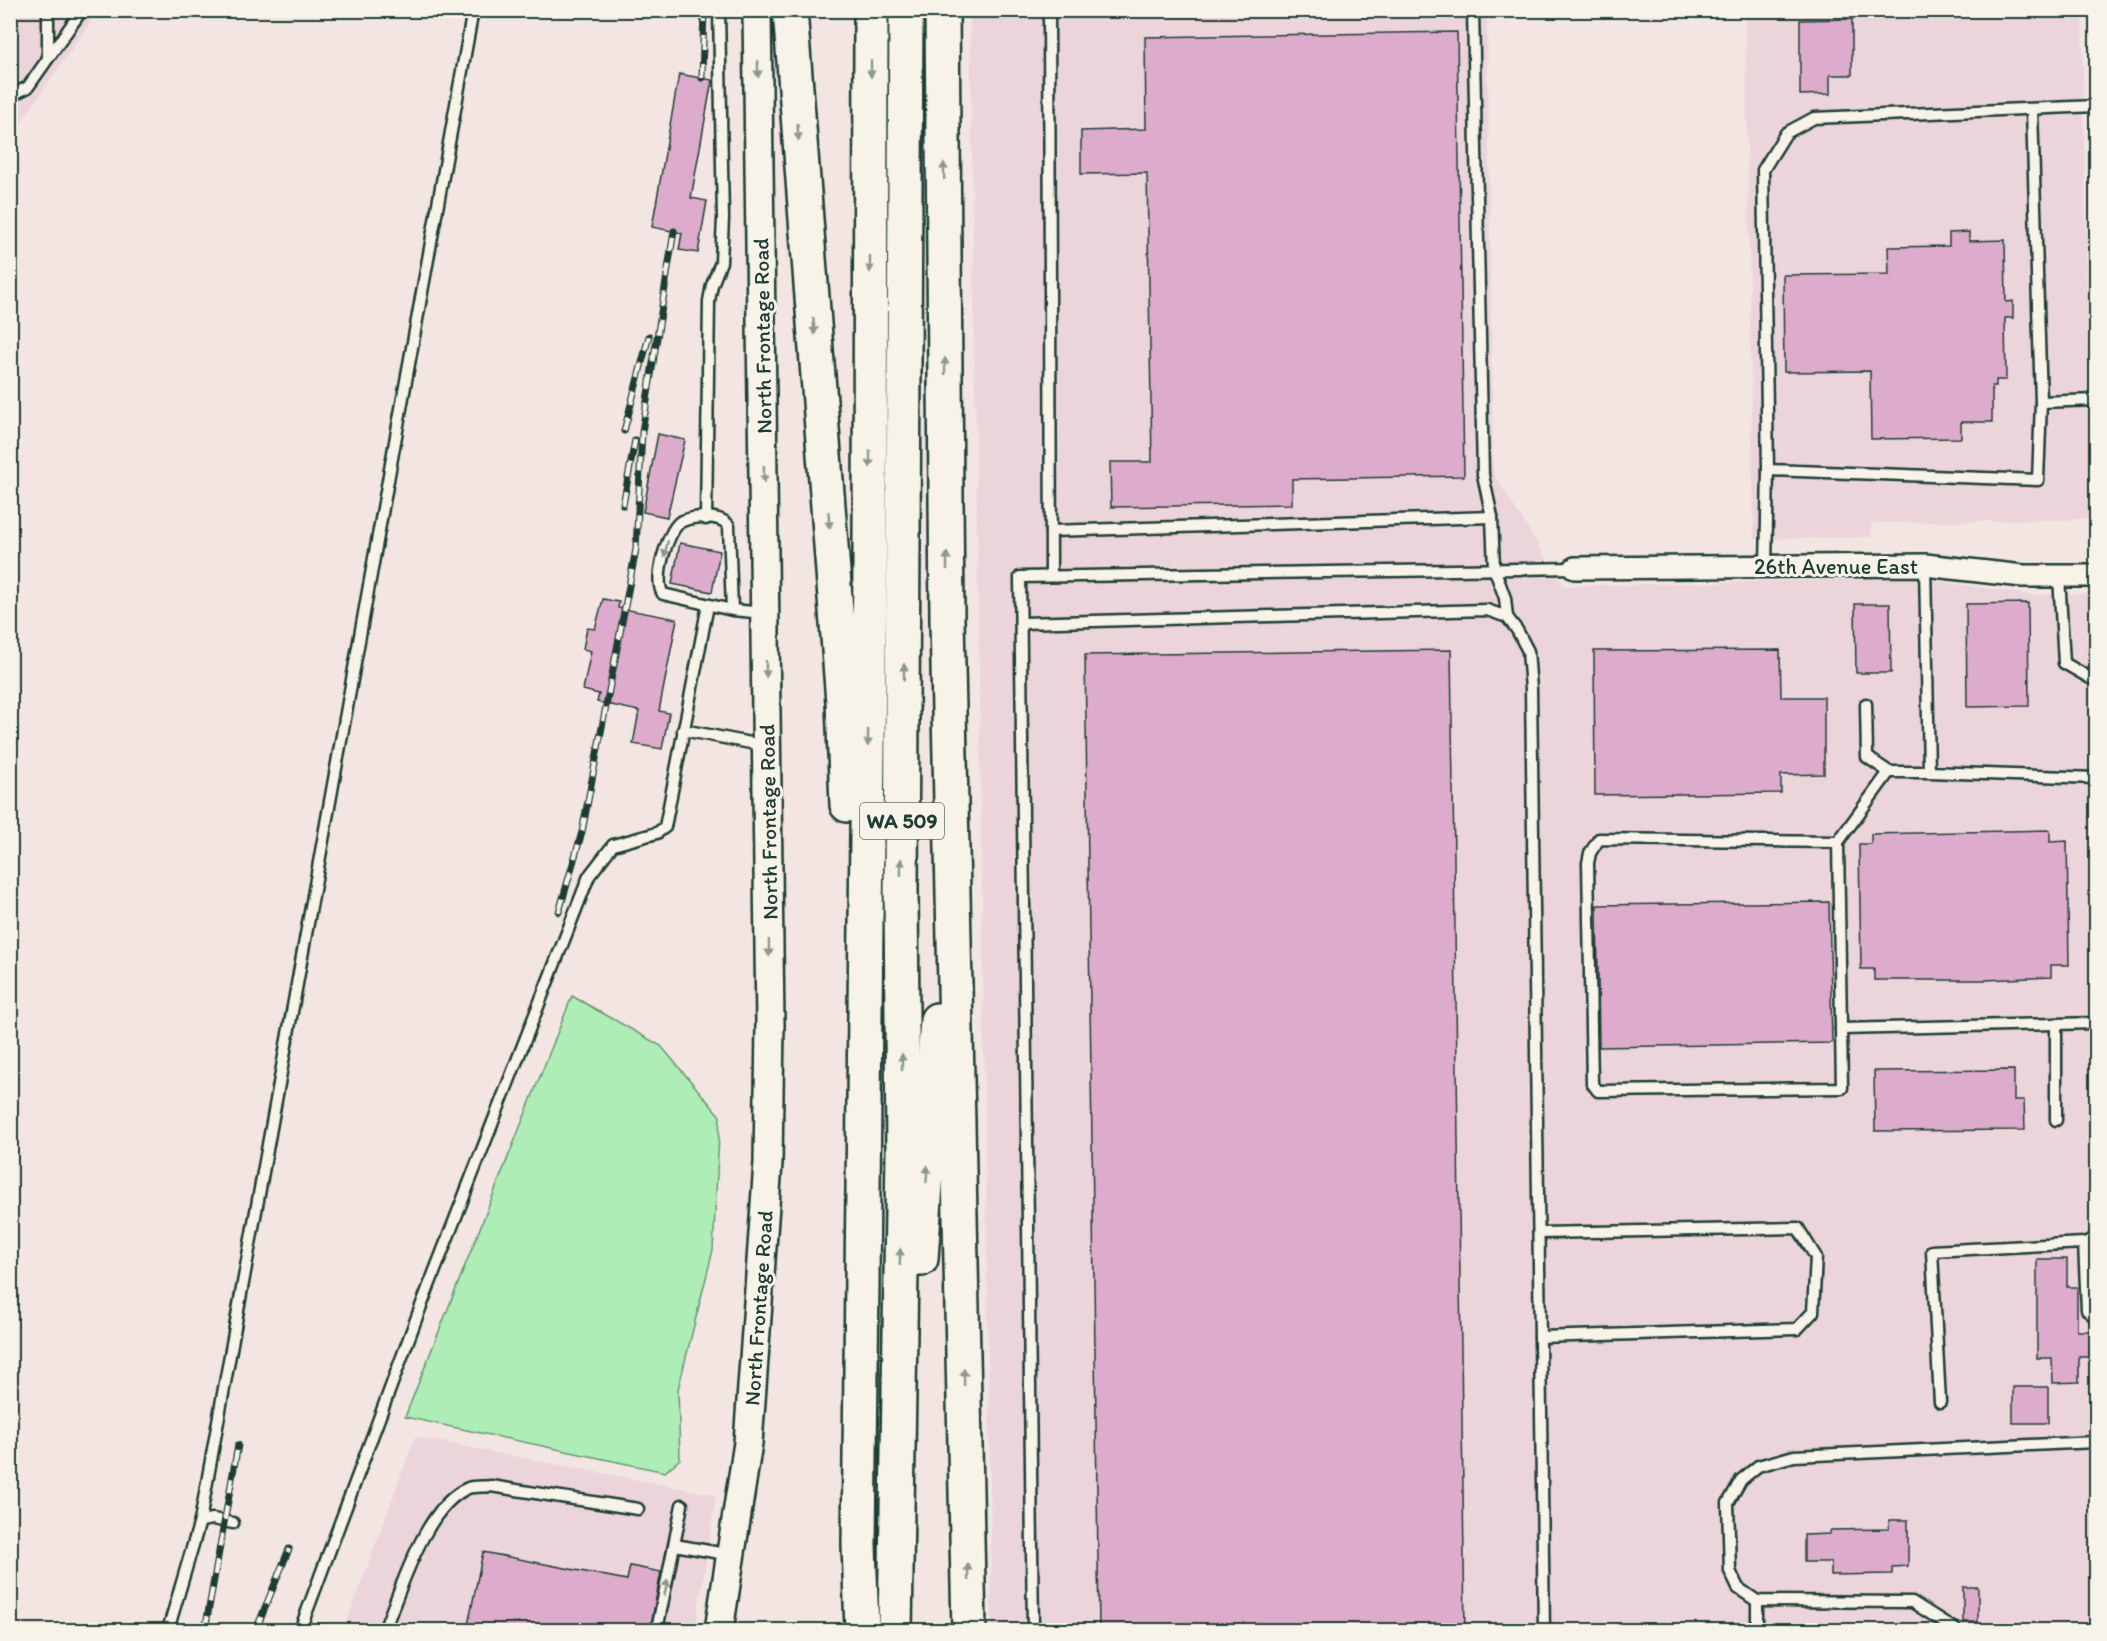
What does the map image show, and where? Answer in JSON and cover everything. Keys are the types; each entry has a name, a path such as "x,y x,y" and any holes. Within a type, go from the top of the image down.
{"highway":[{"path":"790,10 843,702 863,1248"},
{"name":"WA 509","path":"862,1630 859,1545 870,568 871,10"},
{"name":"WA 509","path":"895,1630 903,1152 901,889 906,10"},
{"path":"942,10 947,619 969,1630"},
{"path":"895,1630 939,989 947,619"}],"street":[{"name":"North Frontage Road","path":"719,1630 748,1443 768,1163 770,1025 758,10"},
{"name":"26th Avenue East","path":"1575,568 1925,565 2023,576 2097,576"}],"lane":[{"path":"48,10 48,58"},
{"path":"11,96 28,87 82,10"},
{"path":"168,1630 200,1521 413,329 473,10"},
{"path":"706,519 709,301 712,285 721,262 723,218 719,10"},
{"path":"1049,10 1051,576"},
{"path":"1473,10 1484,475 1492,517 1494,568 1505,598 1507,617 1528,651 1531,689 1544,1630"},
{"path":"1766,566 1768,470 1763,170 1786,133 1814,118 2097,106"},
{"path":"1768,470 2038,480 2041,402 2032,110"},
{"path":"2041,402 2097,400"},
{"path":"1051,531 1492,517"},
{"path":"732,610 731,531 724,520 684,520 675,525 666,546 659,585 661,592 667,596 732,610 766,612"},
{"path":"1925,565 1929,772"},
{"path":"1033,1630 1020,577 1575,568"},
{"path":"2059,576 2064,663 2090,678 2097,679"},
{"path":"300,1630 418,1314 589,876 613,845 657,833 665,827 708,605"},
{"path":"1022,623 1487,610 1507,617"},
{"path":"1866,704 1867,756 1889,772 2097,778"},
{"path":"683,730 767,747"},
{"path":"1838,842 1599,839 1590,853 1588,863 1592,1083 1598,1091 1606,1093 1842,1088 1838,842 1889,772"},
{"path":"1841,1029 2097,1023"},
{"path":"2056,1024 2056,1120"},
{"path":"1539,1233 1798,1228 1816,1257 1813,1312 1797,1329 1540,1338"},
{"path":"1940,1402 1932,1251 2084,1243 2097,1238"},
{"path":"2084,1243 2087,1311 2097,1318"},
{"path":"1956,1630 1912,1602 1756,1601 1738,1588 1730,1571 1728,1503 1741,1480 1758,1466 1794,1456 2097,1442"},
{"path":"384,1630 424,1534 450,1500 469,1487 491,1486 638,1509"},
{"path":"657,1630 682,1505"},
{"path":"200,1521 213,1519 233,1523"},
{"path":"675,1545 731,1555"},
{"path":"1756,1601 1757,1630"}],"shaded area":[{"path":"11,11 98,11 22,121 11,183"},
{"path":"970,11 1487,11 1493,473 1564,586 1915,578 2031,595 2094,594 2095,1630 992,1630"},
{"path":"1745,11 2082,11 2091,519 1871,523 1871,537 1754,539"},
{"path":"415,1437 716,1495 695,1630 344,1630"}],"green space":[{"path":"572,996 661,1046 720,1116 713,1250 678,1389 680,1459 665,1472 405,1417"}],"building":[{"path":"1852,19 1852,75 1830,75 1830,94 1800,95 1800,20"},
{"path":"1457,32 1464,476 1292,479 1292,504 1111,507 1110,462 1152,462 1147,173 1081,174 1081,131 1146,129 1145,37"},
{"path":"679,74 712,80 691,198 707,201 698,253 679,250 682,233 652,227"},
{"path":"1969,232 1969,241 2005,240 2006,302 2013,301 2013,318 2005,318 2006,380 1996,380 1996,386 1992,386 1992,422 1961,422 1961,438 1871,439 1870,371 1784,372 1783,275 1889,274 1888,247 1949,246 1949,233"},
{"path":"658,434 685,440 667,517 643,512"},
{"path":"680,543 720,551 712,592 672,584"},
{"path":"603,599 619,602 618,608 677,619 659,711 669,713 662,749 633,744 639,711 597,702 599,694 583,690 591,651 583,649 587,628 595,629"},
{"path":"2028,603 2029,706 1967,707 1966,604"},
{"path":"1855,604 1890,604 1891,673 1856,673"},
{"path":"1451,650 1465,1630 1099,1630 1085,655"},
{"path":"1780,650 1781,697 1824,697 1824,774 1781,775 1781,793 1595,795 1594,651"},
{"path":"2050,830 2050,842 2067,841 2069,965 2051,965 2051,977 1985,980 1874,980 1874,969 1861,969 1859,844 1871,844 1871,834"},
{"path":"1829,902 1832,1043 1599,1047 1597,905"},
{"path":"2014,1070 2014,1100 2024,1100 2025,1130 1875,1131 1874,1071"},
{"path":"2037,1259 2067,1259 2067,1287 2077,1287 2077,1331 2097,1331 2097,1357 2079,1357 2079,1382 2053,1383 2052,1358 2037,1358"},
{"path":"2013,1387 2048,1387 2048,1423 2013,1423"},
{"path":"1889,1520 1908,1520 1908,1566 1892,1567 1892,1574 1831,1575 1831,1562 1804,1562 1804,1535 1830,1534 1830,1530 1889,1529"},
{"path":"483,1552 627,1580 630,1566 661,1572 650,1630 467,1630"},
{"path":"1963,1587 1978,1587 1978,1622 1963,1622"}],"railway":[{"path":"702,78 704,10"},
{"path":"559,912 582,832 636,549 642,432 674,231"},
{"path":"624,431 649,336"},
{"path":"623,505 635,440"},
{"path":"205,1630 238,1445"},
{"path":"256,1630 289,1549"}]}
